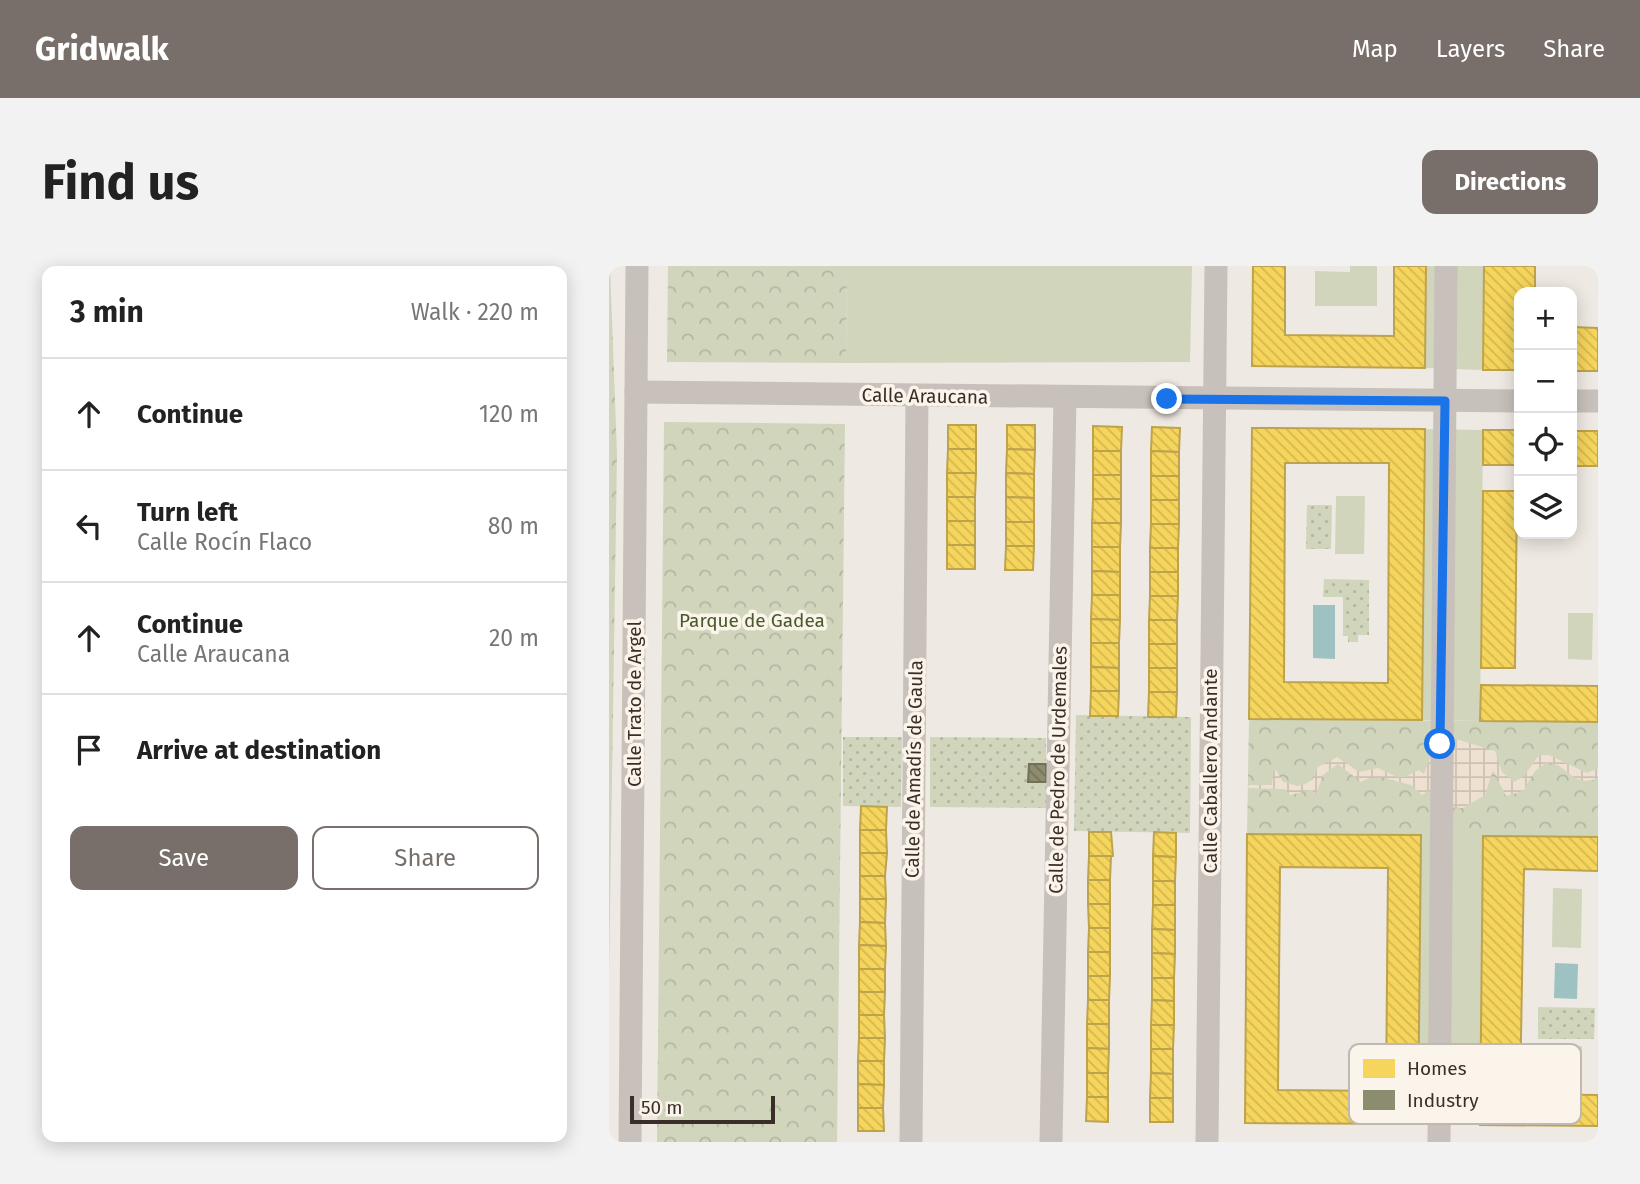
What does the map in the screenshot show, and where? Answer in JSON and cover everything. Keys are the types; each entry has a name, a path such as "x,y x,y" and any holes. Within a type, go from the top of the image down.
{"street":[{"name":"Calle Trato de Argel","path":"630,1142 637,266"},
{"name":"Calle Caballero Andante","path":"1207,1142 1216,266"},
{"path":"1440,1044 1446,266"},
{"name":"Calle Araucana","path":"636,392 1514,401"},
{"name":"Calle de Amadís de Gaula","path":"911,1142 918,396"},
{"name":"Calle de Pedro de Urdemales","path":"1051,1142 1065,398"},
{"path":"1577,401 1598,401"},
{"path":"1439,1124 1439,1142"}],"green space":[{"path":"609,266 617,454 609,974"},
{"path":"668,266 847,266 846,363 667,362"},
{"path":"847,266 1192,266 1190,362 846,363"},
{"path":"1350,266 1377,266 1377,306 1315,306 1315,271 1350,272"},
{"path":"1426,266 1484,266 1483,370 1425,368"},
{"name":"Parque de Gadea","path":"664,422 845,424 837,1142 657,1142"},
{"path":"1425,429 1483,430 1480,721 1422,720"},
{"path":"1336,496 1365,496 1364,554 1335,554"},
{"path":"1307,505 1332,505 1331,549 1306,549"},
{"path":"1324,579 1369,580 1369,635 1358,635 1358,642 1348,642 1348,636 1343,636 1343,597 1323,597"},
{"path":"1568,613 1593,613 1592,660 1568,659"},
{"path":"1076,715 1191,717 1190,833 1074,831"},
{"path":"1249,719 1598,722 1598,837 1247,834"},
{"path":"843,737 902,737 901,807 843,806"},
{"path":"930,737 1046,738 1046,808 930,807"},
{"path":"1421,835 1483,836 1481,1044 1419,1044"},
{"path":"1553,888 1582,889 1581,948 1552,947"},
{"path":"1538,1007 1595,1008 1594,1039 1538,1039"},
{"path":"1418,1124 1480,1124 1480,1125"}],"shaded area":[{"path":"1456,739 1495,751 1502,772 1514,782 1524,776 1539,755 1549,755 1587,773 1598,768 1598,779 1585,781 1575,778 1558,765 1546,763 1535,771 1523,791 1506,796 1493,770 1485,795 1463,808 1448,807 1428,791 1422,795 1411,785 1384,778 1369,778 1361,782 1338,764 1323,775 1316,794 1311,790 1290,795 1284,789 1248,788 1249,785 1272,785 1273,772 1276,770 1283,782 1298,786 1305,784 1312,780 1318,767 1337,757 1359,772 1378,768 1397,777 1405,777 1419,770 1424,774 1434,748 1443,741"}],"water":[{"path":"1313,605 1335,605 1335,659 1313,658"},
{"path":"1555,963 1578,964 1577,999 1554,998"}],"building: Homes":[{"path":"1253,266 1285,266 1285,335 1394,336 1394,266 1426,266 1425,368 1252,366"},
{"path":"1484,266 1535,266 1535,287 1514,287 1514,370 1483,370"},
{"path":"1577,327 1598,328 1598,371 1577,371"},
{"path":"948,425 976,425 976,449 948,449"},
{"path":"1007,425 1035,425 1035,450 1007,449"},
{"path":"1093,426 1122,427 1121,451 1093,451"},
{"path":"1152,427 1180,428 1179,452 1151,451"},
{"path":"1252,428 1425,429 1422,720 1249,719","holes":["1285,463 1389,463 1388,683 1284,682"]},
{"path":"1483,430 1514,430 1514,465 1483,465"},
{"path":"1577,431 1598,431 1598,466 1577,466"},
{"path":"948,449 976,449 976,473 947,473"},
{"path":"1007,449 1035,450 1034,474 1006,473"},
{"path":"1093,451 1121,451 1121,475 1093,475"},
{"path":"1151,451 1179,452 1179,476 1151,476"},
{"path":"947,473 976,473 975,497 947,497"},
{"path":"1006,473 1034,474 1034,498 1006,497"},
{"path":"1093,475 1121,475 1121,499 1093,499"},
{"path":"1151,476 1179,476 1179,500 1151,500"},
{"path":"1483,491 1514,491 1514,539 1516,539 1515,668 1481,668"},
{"path":"947,497 975,497 975,521 947,521"},
{"path":"1006,497 1034,498 1034,522 1006,522"},
{"path":"1093,499 1121,499 1121,523 1092,523"},
{"path":"1151,500 1179,500 1179,524 1151,524"},
{"path":"947,521 975,521 975,545 947,545"},
{"path":"1006,522 1034,522 1034,546 1006,546"},
{"path":"1092,523 1121,523 1120,547 1092,547"},
{"path":"1151,524 1179,524 1178,548 1150,548"},
{"path":"947,545 975,545 975,569 947,569"},
{"path":"1006,546 1034,546 1033,570 1005,570"},
{"path":"1092,547 1120,547 1120,572 1092,571"},
{"path":"1150,548 1178,548 1178,572 1150,572"},
{"path":"1092,571 1120,572 1120,595 1092,595"},
{"path":"1150,572 1178,572 1178,596 1150,596"},
{"path":"1092,595 1120,595 1120,620 1091,619"},
{"path":"1150,596 1178,596 1177,620 1149,620"},
{"path":"1091,619 1120,620 1119,643 1091,643"},
{"path":"1149,620 1177,620 1177,644 1149,644"},
{"path":"1091,643 1119,643 1119,668 1091,667"},
{"path":"1149,644 1177,644 1177,668 1149,668"},
{"path":"1091,667 1119,668 1119,691 1091,691"},
{"path":"1149,668 1177,668 1177,692 1149,692"},
{"path":"1481,685 1598,686 1598,722 1480,721"},
{"path":"1091,691 1119,691 1118,716 1090,716"},
{"path":"1149,692 1177,692 1176,717 1148,717"},
{"path":"861,806 887,807 886,830 860,830"},
{"path":"860,830 886,830 887,853 860,853"},
{"path":"1089,832 1111,832 1113,856 1089,856"},
{"path":"1154,832 1176,833 1176,857 1153,856"},
{"path":"1247,834 1421,835 1419,1044 1386,1044 1388,868 1280,867 1278,1090 1349,1091 1349,1124 1245,1123"},
{"path":"1483,836 1598,837 1598,871 1524,869 1521,1044 1481,1044"},
{"path":"860,853 887,853 885,876 860,876"},
{"path":"1089,856 1111,856 1110,880 1088,880"},
{"path":"1153,856 1176,857 1175,881 1153,881"},
{"path":"860,876 885,876 886,899 860,899"},
{"path":"1088,880 1110,880 1110,904 1088,904"},
{"path":"1153,881 1175,881 1175,905 1153,905"},
{"path":"860,899 886,899 885,923 860,922"},
{"path":"1088,904 1110,904 1110,928 1089,928"},
{"path":"1153,905 1175,905 1175,930 1152,929"},
{"path":"860,922 885,923 886,946 859,945"},
{"path":"1089,928 1110,928 1110,952 1088,952"},
{"path":"1152,929 1175,930 1175,954 1152,953"},
{"path":"859,945 886,946 885,969 859,969"},
{"path":"1088,952 1110,952 1110,976 1088,976"},
{"path":"1152,953 1175,954 1174,978 1152,978"},
{"path":"859,969 885,969 885,992 859,992"},
{"path":"1088,976 1110,976 1109,1000 1088,1000"},
{"path":"1152,978 1174,978 1174,1001 1152,1000"},
{"path":"859,992 885,992 884,1015 859,1015"},
{"path":"1088,1000 1109,1000 1109,1024 1087,1024"},
{"path":"1152,1000 1174,1001 1174,1025 1151,1025"},
{"path":"859,1015 884,1015 885,1038 859,1038"},
{"path":"1087,1024 1109,1024 1109,1049 1087,1048"},
{"path":"1151,1025 1174,1025 1173,1049 1151,1049"},
{"path":"859,1038 885,1038 884,1061 858,1061"},
{"path":"1087,1048 1109,1049 1108,1073 1087,1073"},
{"path":"1151,1049 1173,1049 1173,1074 1151,1073"},
{"path":"858,1061 884,1061 884,1085 858,1084"},
{"path":"1087,1073 1108,1073 1108,1097 1087,1097"},
{"path":"1151,1073 1173,1074 1173,1098 1150,1098"},
{"path":"858,1084 884,1085 883,1108 858,1108"},
{"path":"1581,1095 1598,1095 1598,1126 1480,1125 1581,1124"},
{"path":"1087,1097 1108,1097 1108,1122 1086,1121"},
{"path":"1150,1098 1173,1098 1173,1122 1150,1122"},
{"path":"858,1108 883,1108 884,1131 858,1131"}],"building: Industry":[{"path":"1029,764 1046,764 1046,782 1028,782"}],"route":[{"path":"1167,399 1445,401 1440,744"}]}
